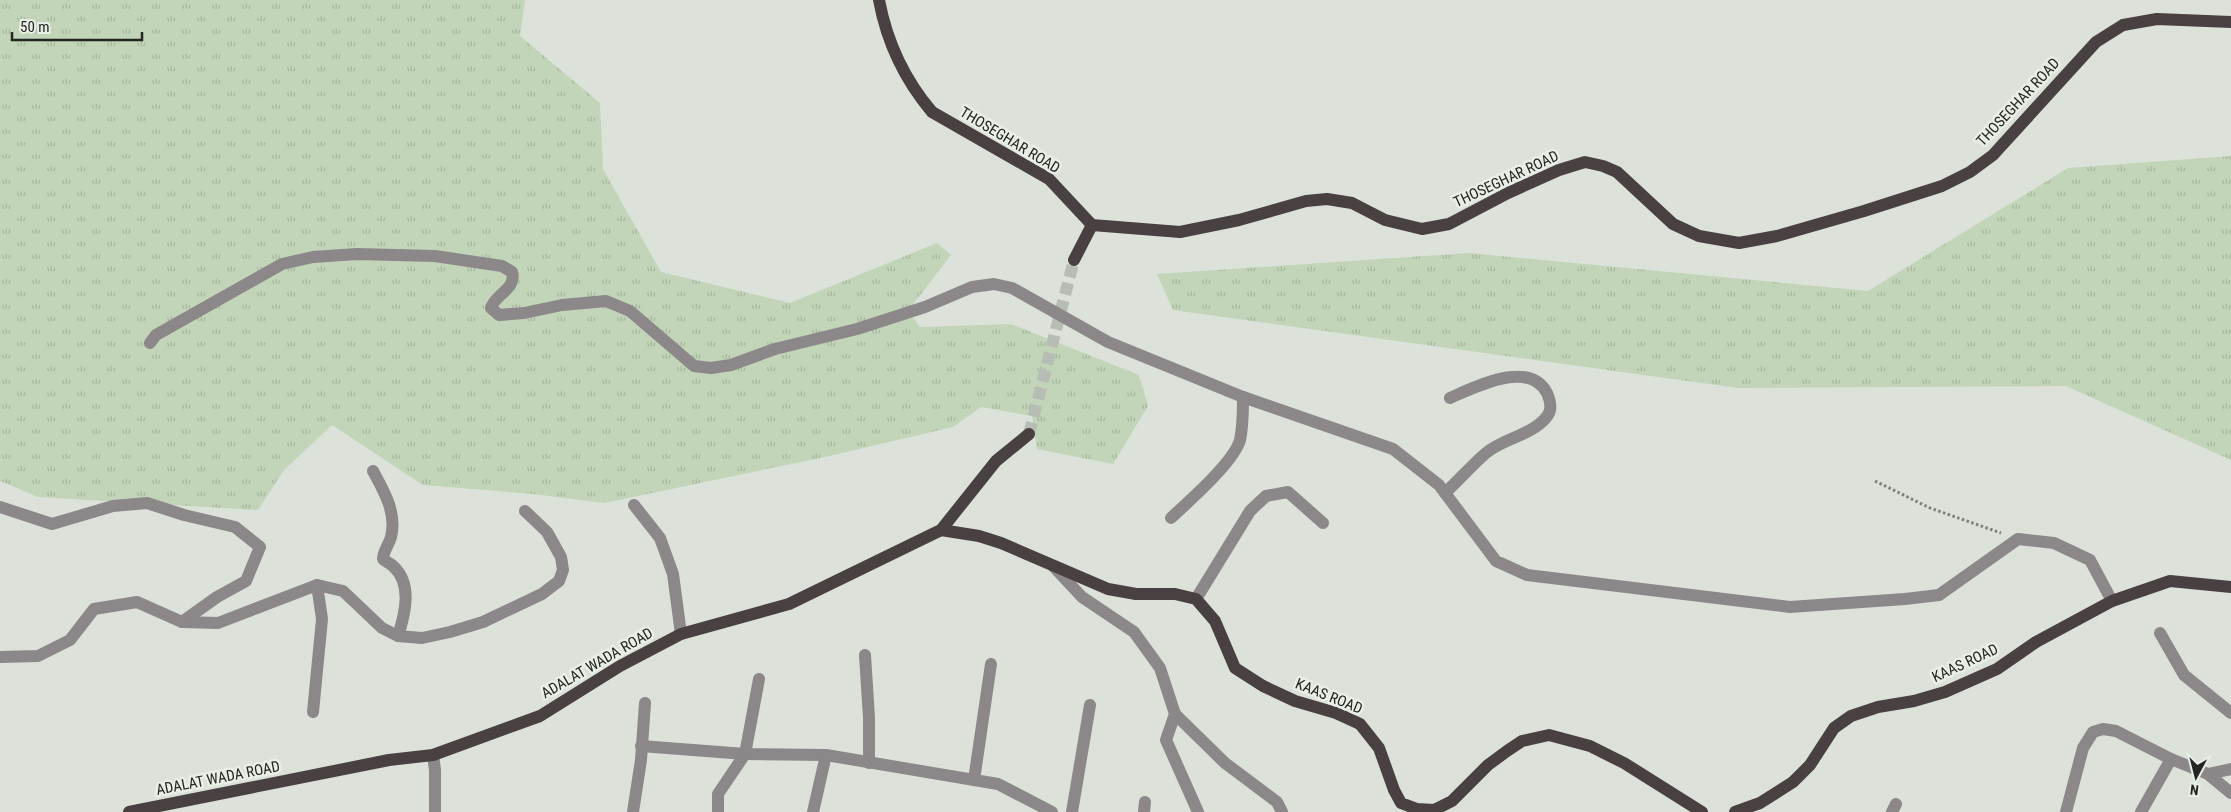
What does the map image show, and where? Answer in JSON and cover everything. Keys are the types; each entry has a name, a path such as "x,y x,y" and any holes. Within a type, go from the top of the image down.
{"main road":[{"name":"THOSEGHAR ROAD","path":"879,0 883,23 893,54 918,97 932,112 1049,179 1092,225 1180,232 1239,220 1306,202 1327,199 1352,203 1385,220 1422,229 1449,224 1550,173 1584,162 1604,166 1617,172 1673,224 1700,236 1739,243 1776,236 1864,210 1942,186 1970,172 1993,155 2096,42 2124,25 2156,19 2231,22"},
{"path":"1074,260 1092,225"},
{"name":"ADALAT WADA ROAD","path":"129,812 389,760 433,754 540,716 620,666 681,634 789,604 941,530 996,461 1030,434"},
{"path":"941,530 979,536 1001,542 1108,589 1136,594 1175,594 1196,599"},
{"name":"KAAS ROAD","path":"1735,812 1760,803 1794,782 1810,765 1834,728 1851,716 1878,707 1914,701 1945,692 1997,669 2036,642 2112,600 2170,581 2231,587"},
{"name":"KAAS ROAD","path":"1196,599 1215,621 1235,668 1263,686 1295,701 1336,713 1360,724 1379,748 1394,790 1401,803 1417,809 1434,810 1452,801 1488,765 1522,741 1549,735 1590,746 1624,763 1702,812"}],"street":[{"path":"150,343 156,336 282,264 313,257 348,254 434,256 502,266 512,272 513,276 510,286 493,301 491,308 499,315 524,313 562,305 606,301 630,312 694,366 711,368 731,365 774,349 856,329 925,306 972,287 994,284 1012,288 1108,342 1244,397 1393,449 1439,485 1496,561 1527,576 1790,607 1939,595 2018,539 2054,543 2090,560 2112,600"},
{"path":"1445,493 1487,452 1536,426 1548,414 1551,406 1543,386 1530,379 1511,376 1486,382 1450,398"},
{"path":"1171,518 1208,483 1236,449 1242,431 1244,397"},
{"path":"373,471 388,498 390,510 391,533 383,559 392,565 401,576 406,596 405,613 398,636"},
{"path":"1196,599 1250,511 1266,496 1288,492 1323,523"},
{"path":"0,507 52,524 113,506 147,503 184,515 236,528 260,547 246,581 216,597 182,622"},
{"path":"634,505 660,538 673,574 681,634"},
{"path":"0,657 38,656 70,640 94,609 137,602 182,622 218,623 317,585 342,591 382,628 398,636 422,638 483,622 542,594 559,581 563,570 561,557 547,532 525,511"},
{"path":"1053,566 1082,597 1134,632 1160,668 1175,714 1225,763 1278,802 1282,812"},
{"path":"313,712 322,619 317,585"},
{"path":"2160,633 2184,675 2231,713"},
{"path":"865,655 869,718 869,763"},
{"path":"974,780 991,664"},
{"path":"718,812 718,794 745,754 759,679"},
{"path":"633,812 641,760 644,703"},
{"path":"1072,812 1090,705"},
{"path":"1175,714 1166,740 1198,812"},
{"path":"2066,812 2083,748 2093,732 2103,729 2116,731 2171,759 2208,774 2231,793"},
{"path":"641,746 745,754 826,756 998,784 1052,812"},
{"path":"433,754 435,812"},
{"path":"812,812 826,756"},
{"path":"2141,812 2171,759"},
{"path":"2208,774 2231,769"}],"path":[{"path":"1875,481 1930,508 2018,539"}],"green space":[{"path":"0,0 525,0 520,36 600,103 603,169 661,272 790,303 937,243 951,255 908,311 920,327 1011,324 1139,375 1148,406 1113,464 1037,449 1032,416 981,407 953,427 825,457 604,503 533,494 423,485 332,425 284,470 258,510 38,497 0,481"},
{"path":"2231,156 2231,460 2066,386 1738,388 1173,310 1157,274 1469,253 1868,291 2068,168"}],"tunnel":[{"path":"1029,434 1074,260"}]}
